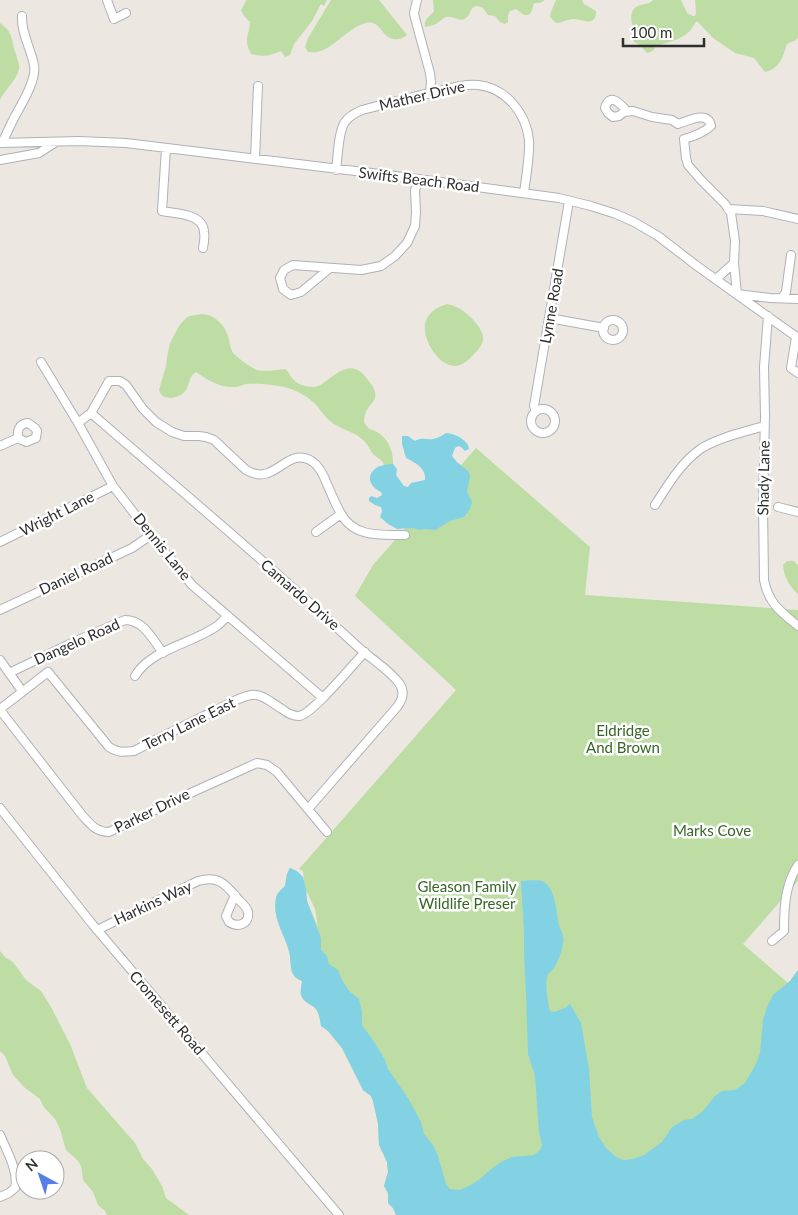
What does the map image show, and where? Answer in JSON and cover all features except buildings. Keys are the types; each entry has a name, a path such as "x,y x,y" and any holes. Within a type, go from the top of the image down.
{"street":[{"path":"107,0 114,19 126,14"},
{"path":"417,0 414,13 432,82 430,93"},
{"path":"1,143 34,75 34,66 21,22 22,16"},
{"name":"Mather Drive","path":"336,170 341,132 344,123 351,115 362,110 430,93 466,85 479,85 494,89 509,99 519,112 526,126 529,142 524,193"},
{"path":"255,160 258,86"},
{"path":"627,112 633,111 652,117 672,120 682,130 688,165 725,204 731,213 737,294 798,299"},
{"path":"678,124 698,117 704,117 710,122 711,126 702,133 684,139"},
{"name":"Swifts Beach Road","path":"1,143 79,141 126,143 559,198 616,214 658,236 797,338"},
{"path":"0,160 40,153 56,142"},
{"path":"166,148 162,211 194,217 201,222 204,230 203,248"},
{"path":"330,268 301,292 291,295 283,289 280,278 284,270 293,264 361,270 381,266 395,256 407,243 414,226 416,212 415,190 419,180"},
{"name":"Lynne Road","path":"536,411 534,406 570,201"},
{"path":"728,209 763,211 798,219"},
{"path":"782,298 786,292 791,255"},
{"path":"716,279 734,263"},
{"name":"Shady Lane","path":"768,316 764,367 764,580 766,591 771,600 781,612 798,626"},
{"path":"550,318 604,328"},
{"path":"797,338 791,368 798,373"},
{"name":"Dennis Lane","path":"41,362 113,486 192,585 323,698"},
{"path":"78,423 91,413 108,381 120,381 126,384 143,409 156,422 172,432 184,436 199,436 214,440 246,470 256,474 264,474 296,457 311,460 316,464 324,477 341,514 349,523 362,532 405,535"},
{"name":"Camardo Drive","path":"91,413 307,600 400,684 403,693 401,702 308,809"},
{"path":"654,505 689,459 701,449 718,441 764,426"},
{"path":"0,446 18,438"},
{"name":"Wright Lane","path":"0,542 113,486"},
{"path":"778,507 798,512"},
{"path":"316,532 341,514"},
{"name":"Daniel Road","path":"0,610 132,548 151,535"},
{"path":"135,676 144,664 215,627 228,616"},
{"name":"Dangelo Road","path":"9,673 84,637 125,620 140,624 163,653"},
{"name":"Terry Lane East","path":"48,672 103,741 109,747 120,752 134,751 241,698 252,695 263,697 288,714 300,716 307,713 323,698 364,652"},
{"path":"0,710 48,672 38,659"},
{"path":"0,660 22,692"},
{"name":"Parker Drive","path":"0,710 82,815 94,828 103,832 109,832 257,763 267,765 276,772 327,832"},
{"name":"Cromesett Road","path":"0,808 97,930 339,1215"},
{"path":"772,941 784,931 787,889 798,864"},
{"name":"Harkins Way","path":"97,930 204,879 221,882 235,895"},
{"path":"0,1135 15,1173 16,1181 15,1188 0,1197"}],"green space":[{"path":"246,0 327,0 324,6 321,4 312,21 294,44 290,55 285,57 281,51 266,56 251,54 247,41 250,22 241,10"},
{"path":"331,0 379,0 407,35 401,39 391,38 385,35 375,24 367,23 349,31 323,50 308,52 305,47 308,38"},
{"path":"433,0 545,0 540,3 534,3 531,13 528,15 524,15 516,9 510,11 508,22 505,24 500,22 495,16 488,15 483,8 476,6 473,7 464,19 446,17 435,24 425,27 426,20 434,11"},
{"path":"556,0 582,0 584,4 596,11 594,20 573,19 556,23 550,17"},
{"path":"653,0 681,0 687,13 695,16 695,0 798,0 798,38 787,44 778,64 765,72 754,58 735,53 713,38 697,21 690,31 683,36 656,46 653,51 647,53 640,45 634,42 635,33 631,16 634,9"},
{"path":"0,23 10,34 19,67 18,73 0,100"},
{"path":"447,304 458,308 476,322 483,336 483,342 478,350 466,362 457,366 450,365 438,358 426,337 426,320 436,309"},
{"path":"202,314 212,316 222,325 233,353 243,362 257,370 285,369 296,382 304,386 313,387 320,385 342,370 352,368 361,372 372,385 375,394 365,413 364,422 369,429 384,437 392,453 393,464 384,466 382,461 374,455 366,443 359,437 334,424 310,400 289,388 254,384 229,387 209,381 196,372 192,376 186,390 180,395 167,398 161,394 159,390 170,343 179,326 186,318"},
{"path":"476,448 590,547 585,595 798,610 798,881 743,944 788,983 798,970 732,1215 396,1215 388,1203 388,1193 384,1186 388,1172 387,1162 379,1145 378,1124 373,1101 371,1096 363,1090 342,1048 328,1031 321,1026 316,1009 306,1002 301,995 302,981 292,972 289,951 277,919 275,905 279,892 285,886 290,868 302,877 304,882 303,871 299,869 456,690 355,596 373,565","holes":["306,890 315,909 318,927 307,901"]},
{"path":"787,561 794,561 798,565 798,594 784,573 783,565"},
{"path":"0,951 13,962 26,980 41,991 70,1044 87,1088 135,1143 143,1159 152,1169 162,1186 166,1198 189,1215 107,1215 98,1205 93,1192 83,1180 81,1166 66,1150 55,1119 43,1106 40,1099 25,1088 13,1075 5,1056 0,1051"}],"water":[{"path":"446,433 459,437 468,445 469,449 465,451 458,446 455,448 452,456 469,472 467,492 472,502 470,509 464,517 450,521 435,530 397,529 388,524 380,517 381,507 369,501 371,496 377,498 382,495 370,481 371,474 380,466 393,464 397,469 396,475 404,486 408,487 411,483 425,480 422,469 406,458 402,436 408,436 415,441 435,439"},
{"path":"290,868 297,871 303,877 307,901 321,938 321,950 327,956 329,964 338,970 349,991 359,999 362,1025 375,1043 388,1069 408,1098 421,1122 424,1134 433,1145 438,1156 446,1184 450,1189 459,1190 469,1186 501,1162 512,1157 534,1155 540,1150 542,1145 539,1132 535,1076 528,1054 521,881 542,881 553,894 563,940 559,959 546,980 550,1011 554,1012 570,1004 581,1023 589,1069 592,1117 599,1137 606,1148 616,1157 624,1160 644,1155 662,1142 672,1127 684,1120 692,1119 703,1111 715,1096 722,1091 735,1090 745,1083 760,1053 763,1020 767,1007 773,995 790,981 798,970 798,1215 396,1215 388,1203 388,1193 384,1186 388,1172 387,1162 379,1145 378,1124 371,1096 363,1090 342,1048 328,1031 321,1026 316,1009 303,999 301,993 302,981 292,972 289,951 277,919 275,905 279,892 285,886"}],"park label":[{"name":"Eldridge And Brown","path":"623,740"},
{"name":"Marks Cove","path":"712,831"},
{"name":"Gleason Family Wildlife Preser","path":"467,896"}]}
